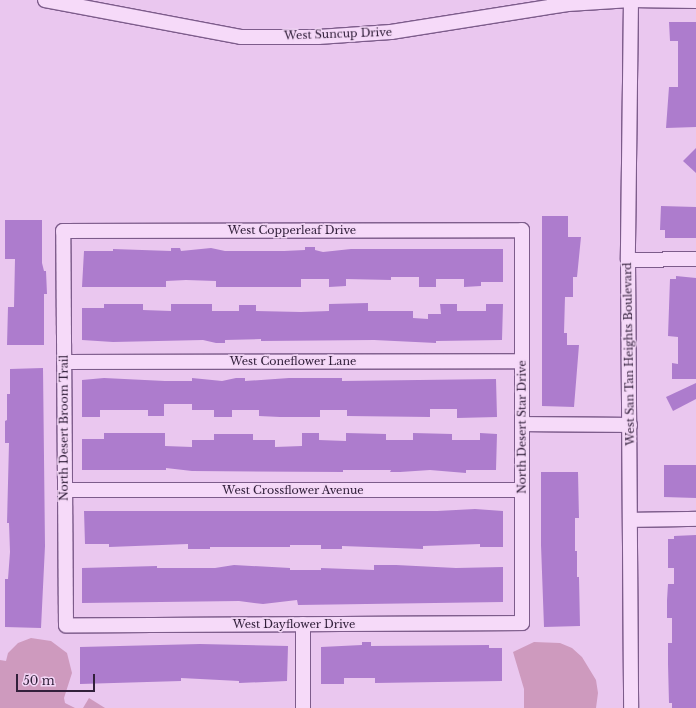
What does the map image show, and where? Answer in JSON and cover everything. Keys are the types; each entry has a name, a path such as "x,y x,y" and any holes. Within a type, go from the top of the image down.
{"street":[{"name":"West Suncup Drive","path":"45,0 241,36 318,37 391,32 568,4 631,0 696,2"},
{"name":"West San Tan Heights Boulevard","path":"631,0 628,260 631,520 631,708"},
{"name":"West Copperleaf Drive","path":"63,231 522,230"},
{"name":"North Desert Star Drive","path":"522,230 522,623"},
{"name":"North Desert Broom Trail","path":"63,231 66,625"},
{"path":"628,260 696,259"},
{"name":"West Coneflower Lane","path":"64,362 522,361"},
{"path":"522,424 630,425"},
{"name":"West Crossflower Avenue","path":"64,490 522,490"},
{"path":"631,520 696,519"},
{"name":"West Dayflower Drive","path":"66,625 522,623"},
{"path":"303,624 303,708"}],"shaded area":[{"path":"31,638 51,641 67,653 72,673 64,698 65,703 75,708 0,708 0,660 6,661 8,653 18,643"},
{"path":"534,642 560,643 572,648 582,657 596,680 598,693 596,708 524,708 524,689 513,652"},
{"path":"89,698 105,708 83,708"}],"building":[{"path":"669,22 696,22 696,127 666,128 669,87 678,87 678,41 670,41"},
{"path":"696,148 696,173 683,161"},
{"path":"661,206 696,207 696,238 665,238 665,230 660,230"},
{"path":"542,216 568,216 568,237 581,237 577,277 573,277 573,297 565,297 564,333 567,333 567,345 579,345 574,407 542,406"},
{"path":"5,220 42,220 42,263 44,271 46,271 47,294 44,294 44,345 7,345 8,307 14,307 15,259 5,259"},
{"path":"305,247 315,247 315,250 323,252 351,249 503,249 503,282 481,282 481,286 464,287 464,279 436,279 436,287 419,287 419,277 391,277 391,280 346,279 346,286 329,287 329,279 301,279 301,287 216,287 216,281 186,280 166,281 166,287 82,287 84,251 113,251 113,249 171,251 171,248 180,248 181,251 211,248 225,251 284,251 305,250"},
{"path":"676,276 696,278 696,379 672,379 672,363 678,364 678,337 668,336 670,279 676,279"},
{"path":"368,303 368,311 413,311 413,318 428,319 428,314 441,314 440,304 457,304 457,311 486,311 486,304 503,304 502,340 436,341 436,343 374,340 261,341 261,339 225,340 225,343 216,343 203,340 113,342 82,340 82,308 104,308 104,304 143,304 143,310 171,311 171,304 212,304 212,311 239,311 239,305 256,305 256,311 301,312 329,311 329,304"},
{"path":"43,368 45,546 41,628 5,627 5,579 8,579 10,552 9,523 7,523 9,443 5,443 5,421 7,420 7,394 10,394 10,369"},
{"path":"104,378 165,381 192,381 192,378 222,381 236,378 245,378 245,381 289,378 342,378 342,381 496,379 497,417 457,418 457,409 430,409 430,417 347,416 347,410 320,410 320,417 280,417 259,416 259,410 232,410 232,417 214,417 214,410 192,410 192,404 164,404 164,416 148,416 148,410 100,410 100,417 82,417 82,380"},
{"path":"696,383 696,399 673,411 666,397"},
{"path":"104,433 165,433 165,446 192,447 192,440 214,440 214,434 253,434 253,440 275,440 275,447 302,446 302,433 319,433 319,440 346,441 346,433 386,434 386,440 413,440 413,433 452,434 452,440 480,440 480,433 497,434 496,470 466,470 466,473 430,470 400,472 390,472 391,470 343,470 343,472 192,471 166,468 166,470 82,470 82,439 104,439"},
{"path":"664,465 696,465 696,498 664,497"},
{"path":"541,472 578,472 579,518 575,518 575,551 577,551 577,577 579,577 580,626 544,627 541,545"},
{"path":"475,509 503,511 503,547 480,547 480,544 423,546 423,549 342,546 342,549 321,549 321,545 290,545 290,547 210,547 210,549 188,549 188,544 109,547 109,544 85,544 84,511 437,511"},
{"path":"696,535 696,708 672,708 672,703 669,703 668,643 672,643 672,618 667,618 667,600 668,584 674,584 674,568 668,568 668,539 674,539 674,536"},
{"path":"234,565 290,568 290,570 321,570 321,568 374,570 374,565 456,568 503,567 503,602 298,605 297,600 263,604 239,601 82,603 82,568 157,566 157,568 215,568"},
{"path":"362,642 371,642 371,646 489,645 489,648 502,648 502,681 375,683 375,678 344,678 344,684 321,684 321,647 362,645"},
{"path":"200,644 288,646 287,681 239,683 239,681 181,678 181,681 80,684 80,647"}]}
